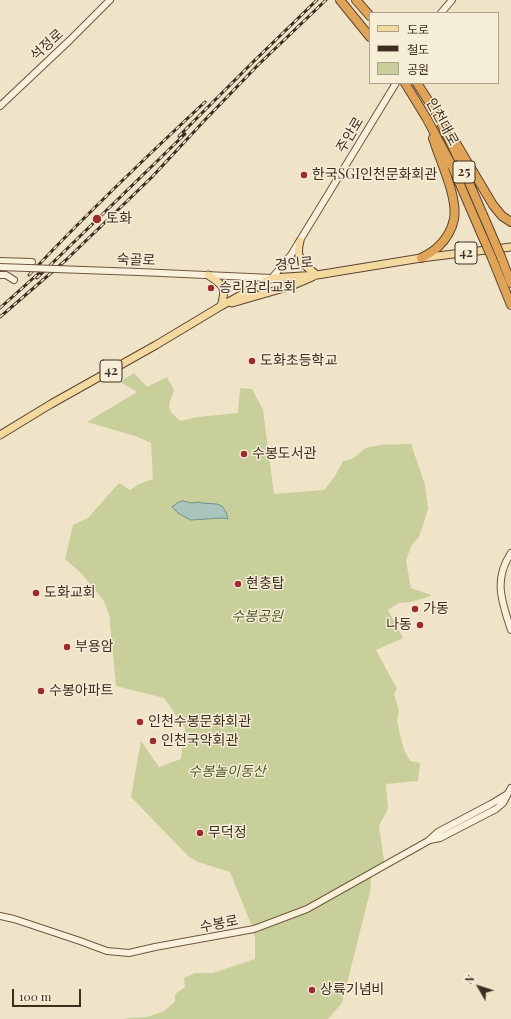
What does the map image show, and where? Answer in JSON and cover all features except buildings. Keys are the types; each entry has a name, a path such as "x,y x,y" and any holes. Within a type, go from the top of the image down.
{"highway":[{"path":"340,0 369,36"},
{"path":"356,0 369,15"},
{"name":"인천대로","path":"405,84 427,119 452,166 481,233 511,283"},
{"name":"인천대로","path":"418,84 436,114 461,164 490,232 496,258 511,305"},
{"path":"436,114 493,205 502,216 511,222"},
{"path":"421,258 438,247 449,233 454,219 454,203 450,188 427,119"}],"main road":[{"name":"석정로","path":"0,106 110,0"},
{"path":"443,12 452,0"},
{"name":"주안로","path":"272,278 291,255 300,241 395,84"},
{"path":"221,306 291,286 317,275 307,267 299,254 300,241"},
{"name":"경인로","path":"0,435 51,404 272,278 317,275 421,258 511,247"},
{"path":"0,261 32,262"},
{"name":"숙골로","path":"0,267 272,278"},
{"path":"0,275 14,280"},
{"path":"208,275 220,283 223,289 224,296 221,306"},
{"path":"511,553 501,578 500,592 511,630"},
{"name":"수봉로","path":"0,916 14,919 107,951 129,953 254,929 307,909 428,841 440,838 496,809 503,803 511,788"}],"green space":[{"name":"수봉공원","path":"134,373 147,387 167,377 174,390 169,407 172,413 181,421 197,417 238,413 240,388 252,389 263,410 274,494 324,490 335,476 343,461 355,458 364,450 372,446 383,445 411,444 425,485 428,509 419,537 411,546 406,561 411,588 431,596 411,602 399,603 388,610 403,638 376,650 397,689 394,694 399,710 397,722 404,750 410,761 420,763 418,781 386,784 388,809 379,826 384,861 372,869 370,892 342,1003 328,1019 124,1019 147,1017 164,1011 175,1002 175,994 185,987 184,978 195,973 213,973 255,959 255,938 251,924 230,872 198,862 188,856 131,797 141,741 159,767 181,759 185,728 164,698 116,686 110,618 104,601 81,573 65,559 73,525 88,518 119,483 130,490 139,484 153,479 151,443 135,436 87,422 137,392 120,382"}],"water":[{"path":"182,501 217,504 222,506 228,519 190,520 178,513 172,507"}],"railway":[{"path":"179,136 317,0"},
{"path":"0,317 66,260 152,177 258,65 326,0"},
{"path":"29,275 116,187 205,102"},
{"path":"37,278 185,134"},
{"path":"0,308 39,273"}],"place":[{"name":"한국SGI인천문화회관","path":"304,175"},
{"name":"도화","path":"97,219"},
{"name":"승리감리교회","path":"211,288"},
{"name":"도화초등학교","path":"252,361"},
{"name":"수봉도서관","path":"244,454"},
{"name":"현충탑","path":"238,584"},
{"name":"도화교회","path":"36,593"},
{"name":"가동","path":"415,609"},
{"name":"나동","path":"420,625"},
{"name":"부용암","path":"67,647"},
{"name":"수봉아파트","path":"41,691"},
{"name":"인천수봉문화회관","path":"140,722"},
{"name":"인천국악회관","path":"153,741"},
{"name":"무덕정","path":"200,833"},
{"name":"상륙기념비","path":"312,990"}],"park label":[{"name":"수봉놀이동산","path":"227,772"}]}
